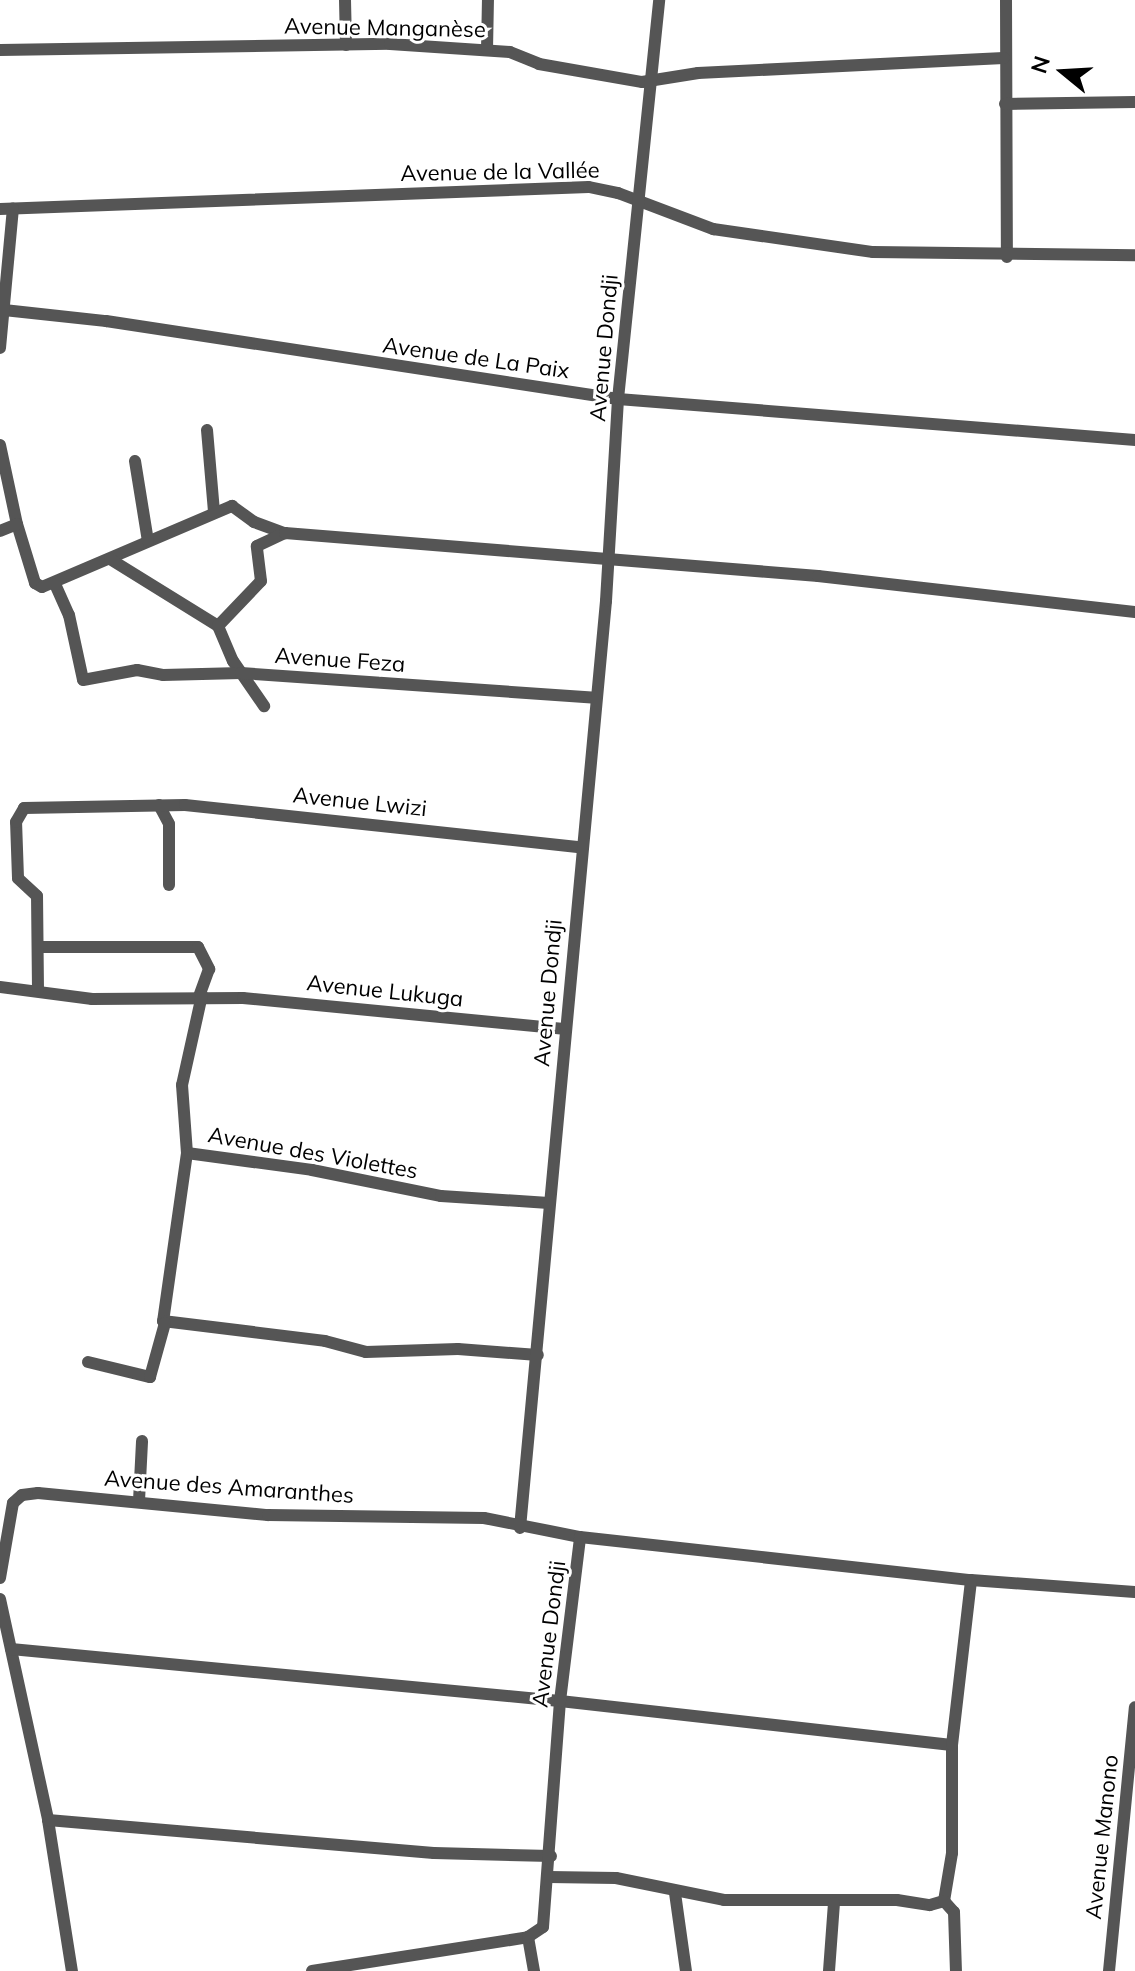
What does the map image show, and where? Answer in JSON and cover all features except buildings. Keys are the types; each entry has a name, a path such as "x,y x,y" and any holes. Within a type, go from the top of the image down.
{"street":[{"path":"345,0 346,45"},
{"path":"487,50 488,0"},
{"name":"Avenue Dondji","path":"531,1936 546,1921 560,1701 580,1537 520,1528 538,1355 618,399 659,0"},
{"path":"1006,0 1007,257"},
{"name":"Avenue Manganèse","path":"0,50 346,45 487,50 649,80 685,73 1004,58"},
{"path":"1005,104 1135,102"},
{"name":"Avenue de la Vallée","path":"6,209 575,186 638,199 737,234 873,252 1007,257 1135,255"},
{"path":"0,348 6,209"},
{"name":"Avenue de La Paix","path":"4,310 106,321 618,399 1135,440"},
{"path":"207,430 214,512"},
{"path":"0,445 17,524 35,583 55,584 232,506 254,522 285,533 818,576 1135,612"},
{"path":"135,461 148,541"},
{"path":"0,531 17,524"},
{"path":"218,626 261,581 257,546 285,533"},
{"path":"110,559 218,626 241,673 264,706"},
{"name":"Avenue Feza","path":"55,584 69,615 83,680 137,670 163,675 241,673 595,698"},
{"path":"159,805 169,824 169,885"},
{"name":"Avenue Lwizi","path":"40,947 37,896 18,883 17,814 33,808 159,805 580,847"},
{"path":"38,990 40,947 198,947 209,969 182,1085 187,1153"},
{"name":"Avenue Lukuga","path":"0,987 92,999 201,996 564,1029"},
{"name":"Avenue des Violettes","path":"88,1362 150,1377 165,1323 161,1314 187,1153 298,1167 441,1196 549,1203"},
{"path":"165,1323 325,1341 366,1352 449,1348 538,1355"},
{"path":"139,1501 142,1441"},
{"name":"Avenue des Amaranthes","path":"0,1578 9,1517 18,1496 139,1501 268,1515 484,1518 520,1528"},
{"path":"580,1537 971,1580 1135,1592"},
{"path":"944,1901 952,1853 952,1745 971,1580"},
{"path":"0,1599 48,1820 72,1971"},
{"path":"11,1649 560,1701 952,1745"},
{"name":"Avenue Manono","path":"1109,1971 1132,1773 1135,1707"},
{"path":"48,1820 434,1853 551,1856"},
{"path":"549,1877 616,1878 675,1893 834,1903 944,1901 954,1912 956,1971"},
{"path":"675,1893 686,1971"},
{"path":"829,1971 834,1903"},
{"path":"312,1971 374,1967 531,1936 534,1971"}]}
